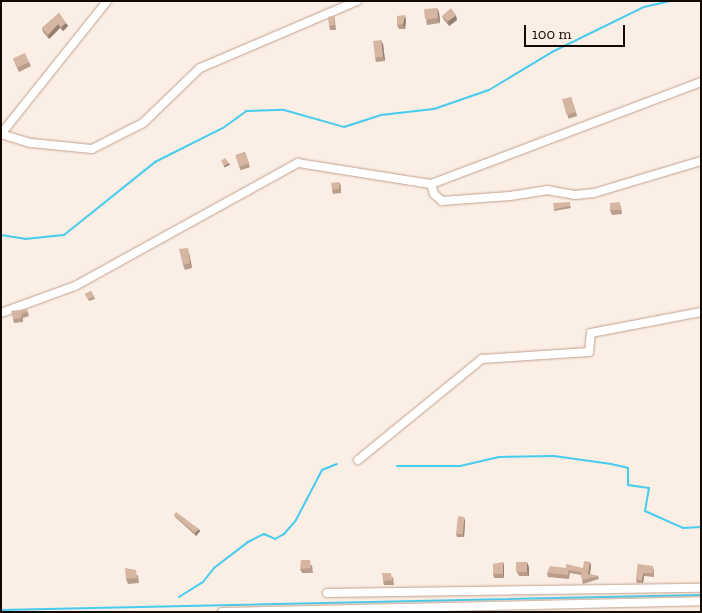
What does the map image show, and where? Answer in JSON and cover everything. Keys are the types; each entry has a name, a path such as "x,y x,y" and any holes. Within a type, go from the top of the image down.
{"street":[{"path":"107,1 1,134 31,143 92,149 143,123 200,68 357,1"},
{"path":"1,314 75,286 298,163 431,184 701,82"},
{"path":"431,184 434,194 442,200 510,196 547,190 575,195 594,193 701,161"},
{"path":"358,460 482,359 589,352 591,333 701,312"},
{"path":"327,593 701,588"},
{"path":"222,612 701,601"}],"building":[{"path":"437,8 438,18 425,19 424,9"},
{"path":"451,8 456,15 448,21 442,16"},
{"path":"59,13 66,23 61,27 58,24 48,35 42,28"},
{"path":"405,15 403,24 397,25 397,16"},
{"path":"334,16 335,25 329,26 328,17"},
{"path":"381,40 383,57 375,58 373,41"},
{"path":"25,53 29,62 17,67 13,58"},
{"path":"571,97 575,112 566,115 562,99"},
{"path":"245,152 249,163 240,167 236,155"},
{"path":"225,158 229,163 224,166 221,161"},
{"path":"339,182 339,189 332,190 331,183"},
{"path":"570,202 570,206 554,209 553,203"},
{"path":"620,202 621,210 610,210 610,203"},
{"path":"188,248 190,263 183,265 179,249"},
{"path":"91,291 94,297 88,299 85,294"},
{"path":"27,309 27,312 21,314 21,318 13,319 11,311"},
{"path":"176,512 199,529 195,533 174,515"},
{"path":"458,516 464,517 463,534 456,534"},
{"path":"301,560 310,560 311,568 300,569"},
{"path":"584,561 590,562 588,574 598,576 582,580 581,572 568,570 568,575 547,573 550,566 566,568 566,564 583,568"},
{"path":"503,562 503,574 493,574 493,564"},
{"path":"516,562 527,562 527,572 516,572"},
{"path":"638,564 653,566 653,573 643,573 642,580 636,580"},
{"path":"125,568 136,570 137,578 126,579"},
{"path":"382,573 391,573 392,580 383,581"}],"waterway":[{"path":"1,235 25,239 64,235 155,162 223,128 246,111 284,110 344,127 381,115 434,109 489,90 552,52 644,7 669,1"},
{"path":"397,466 460,466 499,457 554,456 611,464 628,468 628,485 649,488 645,511 683,528 701,527"},
{"path":"179,597 203,582 214,568 248,542 264,534 275,539 284,534 296,520 322,470 337,464"},
{"path":"1,610 701,595"}]}
